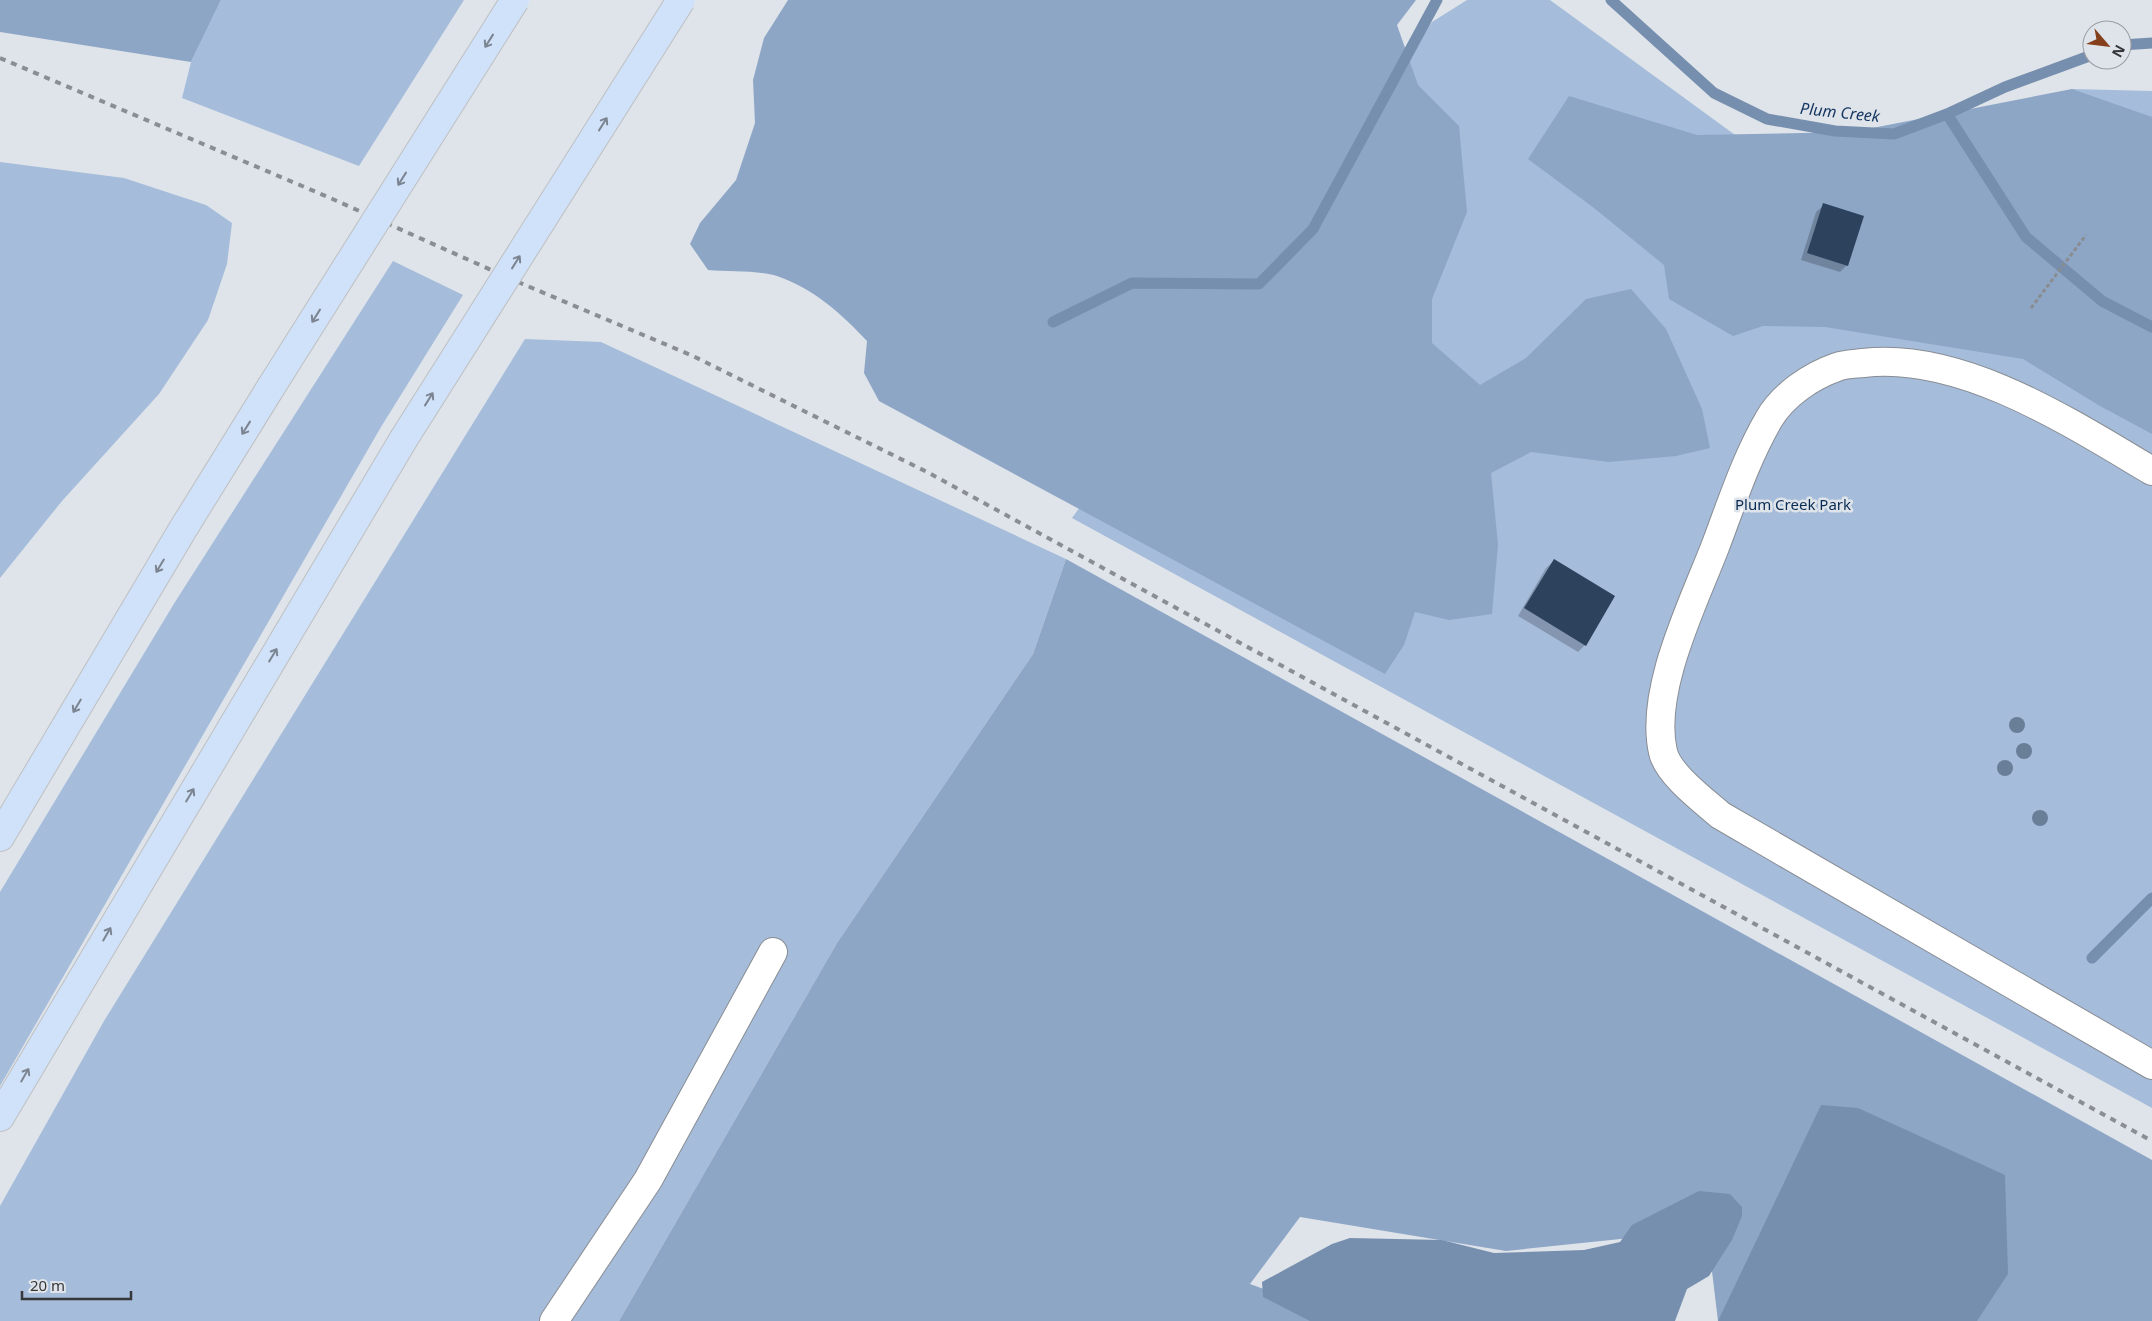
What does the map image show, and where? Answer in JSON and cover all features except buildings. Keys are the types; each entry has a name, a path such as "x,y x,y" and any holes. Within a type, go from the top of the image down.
{"main road":[{"path":"0,837 183,529 515,0"},
{"path":"0,1117 403,440 681,0"}],"lane":[{"path":"2152,471 2057,414 1995,387 1944,370 1888,360 1838,367 1799,385 1770,417 1740,483 1670,666 1659,718 1663,754 1683,783 1720,815 2152,1065"},
{"path":"554,1321 648,1180 773,952"}],"path":[{"path":"2031,308 2086,235"}],"green space":[{"path":"221,0 464,0 359,166 182,98 191,62"},
{"name":"Plum Creek Park","path":"1467,0 1550,0 1742,140 1912,154 2072,89 2152,91 2152,1108 1072,518 1432,22"},
{"path":"0,162 124,178 206,205 232,223 227,264 208,320 159,394 62,501 0,578"},
{"path":"393,261 463,295 381,427 0,1086 0,892 175,602"},
{"path":"525,339 601,342 1066,559 1033,654 837,943 619,1321 0,1321 0,1206 104,1021"}],"shaded area":[{"path":"0,0 221,0 191,62 0,32"},
{"path":"788,0 1416,0 1397,25 1418,85 1459,126 1467,212 1432,299 1432,343 1480,385 1526,358 1586,299 1631,289 1666,329 1702,409 1710,448 1676,456 1609,462 1531,452 1491,473 1498,545 1492,614 1449,620 1415,612 1404,645 1385,674 879,401 864,373 867,341 837,312 803,287 769,274 708,270 690,244 700,223 736,180 755,123 753,80 764,38"},
{"path":"2072,89 2152,117 2152,434 2100,406 2023,359 1825,327 1763,326 1733,336 1669,299 1664,265 1594,208 1528,159 1569,96 1697,135 1852,132"},
{"path":"1066,559 2152,1160 2152,1321 1718,1321 1707,1230 1506,1251 1300,1217 1250,1284 1353,1321 619,1321 837,943 1033,654"},
{"path":"1821,1105 1858,1108 2005,1175 2008,1274 1977,1321 1718,1321"},
{"path":"1699,1191 1730,1194 1742,1207 1742,1216 1732,1240 1709,1276 1687,1289 1675,1321 1310,1321 1263,1297 1262,1282 1332,1244 1350,1238 1442,1240 1494,1253 1584,1250 1620,1242 1632,1225"}],"waterway":[{"path":"1053,322 1132,283 1259,284 1313,229 1437,0"},
{"name":"Plum Creek","path":"1611,0 1714,93 1767,119 1835,131 1894,134 1947,114 2005,87 2082,59"},
{"name":"Plum Creek","path":"2132,44 2152,43"},
{"path":"1947,114 2026,237 2102,301 2152,327"},
{"path":"2092,958 2152,898"}],"railway":[{"path":"0,58 328,197 518,282 693,356 929,473 2152,1141"}]}
